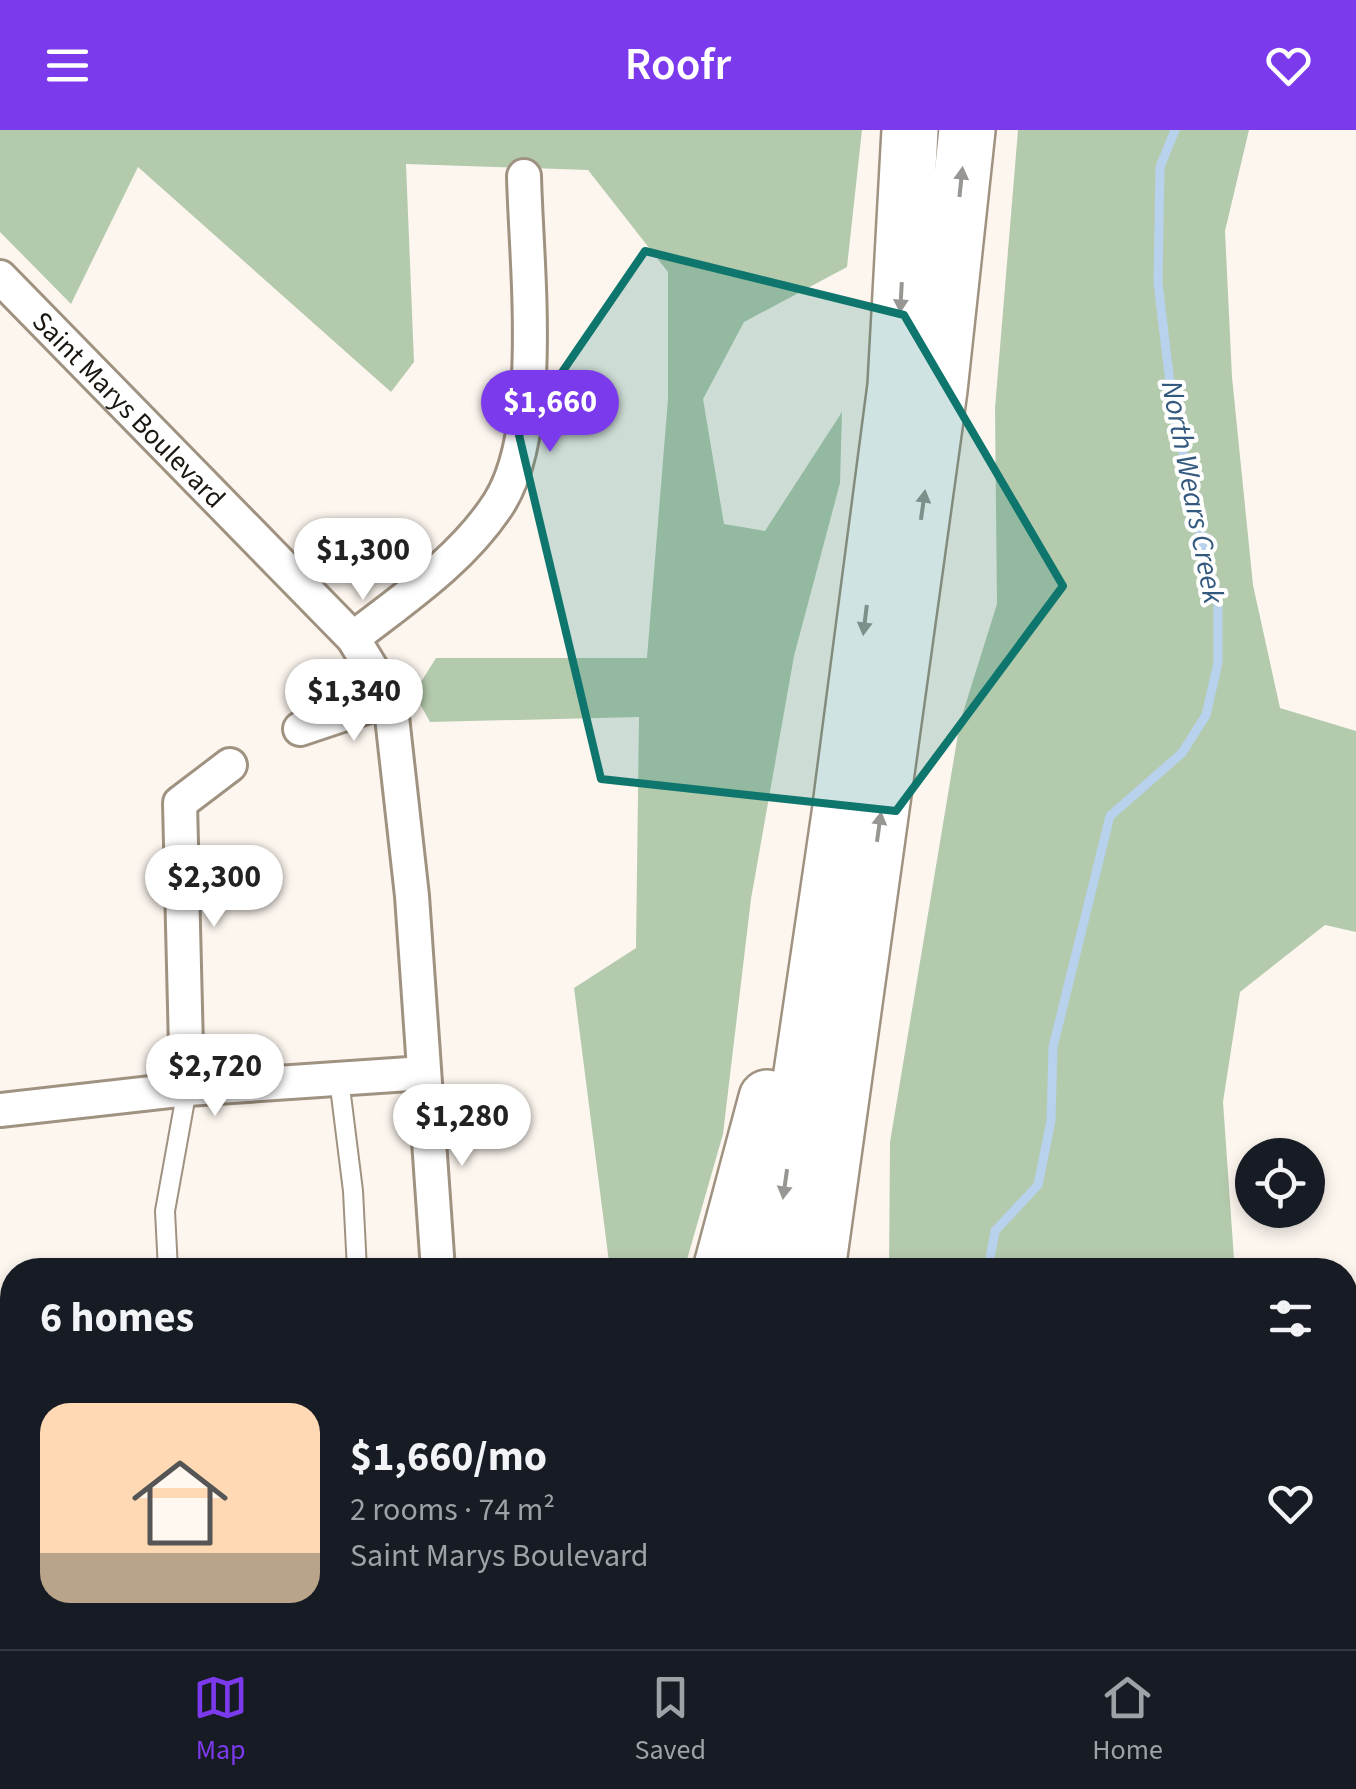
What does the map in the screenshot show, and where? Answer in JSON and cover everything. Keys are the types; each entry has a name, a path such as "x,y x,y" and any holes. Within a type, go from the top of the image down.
{"highway":[{"path":"776,1258 896,386 910,130"},
{"path":"819,1258 939,390 966,130"},
{"path":"724,1258 840,814"},
{"path":"851,1258 870,889"}],"street":[{"path":"353,638 442,569 500,502 517,462 529,378 524,176"},
{"name":"Saint Marys Boulevard","path":"0,277 353,638 390,699 412,896 437,1258"},
{"path":"300,729 390,699"},
{"path":"187,1089 180,804 230,765"},
{"path":"0,1110 187,1089 424,1073"}],"lane":[{"path":"338,1079 354,1192 357,1258"},
{"path":"168,1258 166,1211 187,1089"}],"highlighted area":[{"path":"645,251 904,315 1063,586 896,811 601,779 519,435"}],"green space":[{"path":"0,130 862,130 847,267 744,322 703,399 724,524 765,531 842,412 840,483 794,656 751,899 723,1134 687,1258 608,1258 574,988 636,948 639,717 430,722 414,693 436,658 647,658 668,399 668,272 588,170 406,164 414,362 391,392 138,167 71,304 0,232"},
{"path":"1018,130 1249,130 1225,231 1232,377 1253,585 1280,708 1356,731 1356,932 1325,925 1240,992 1223,1102 1234,1258 889,1258 890,1142 960,722 997,604 995,408"}],"waterway":[{"name":"North Wears Creek","path":"990,1258 995,1231 1038,1185 1051,1121 1053,1047 1110,816 1182,753 1206,715 1218,663 1218,607 1173,408 1158,283 1160,167 1175,130"}]}
